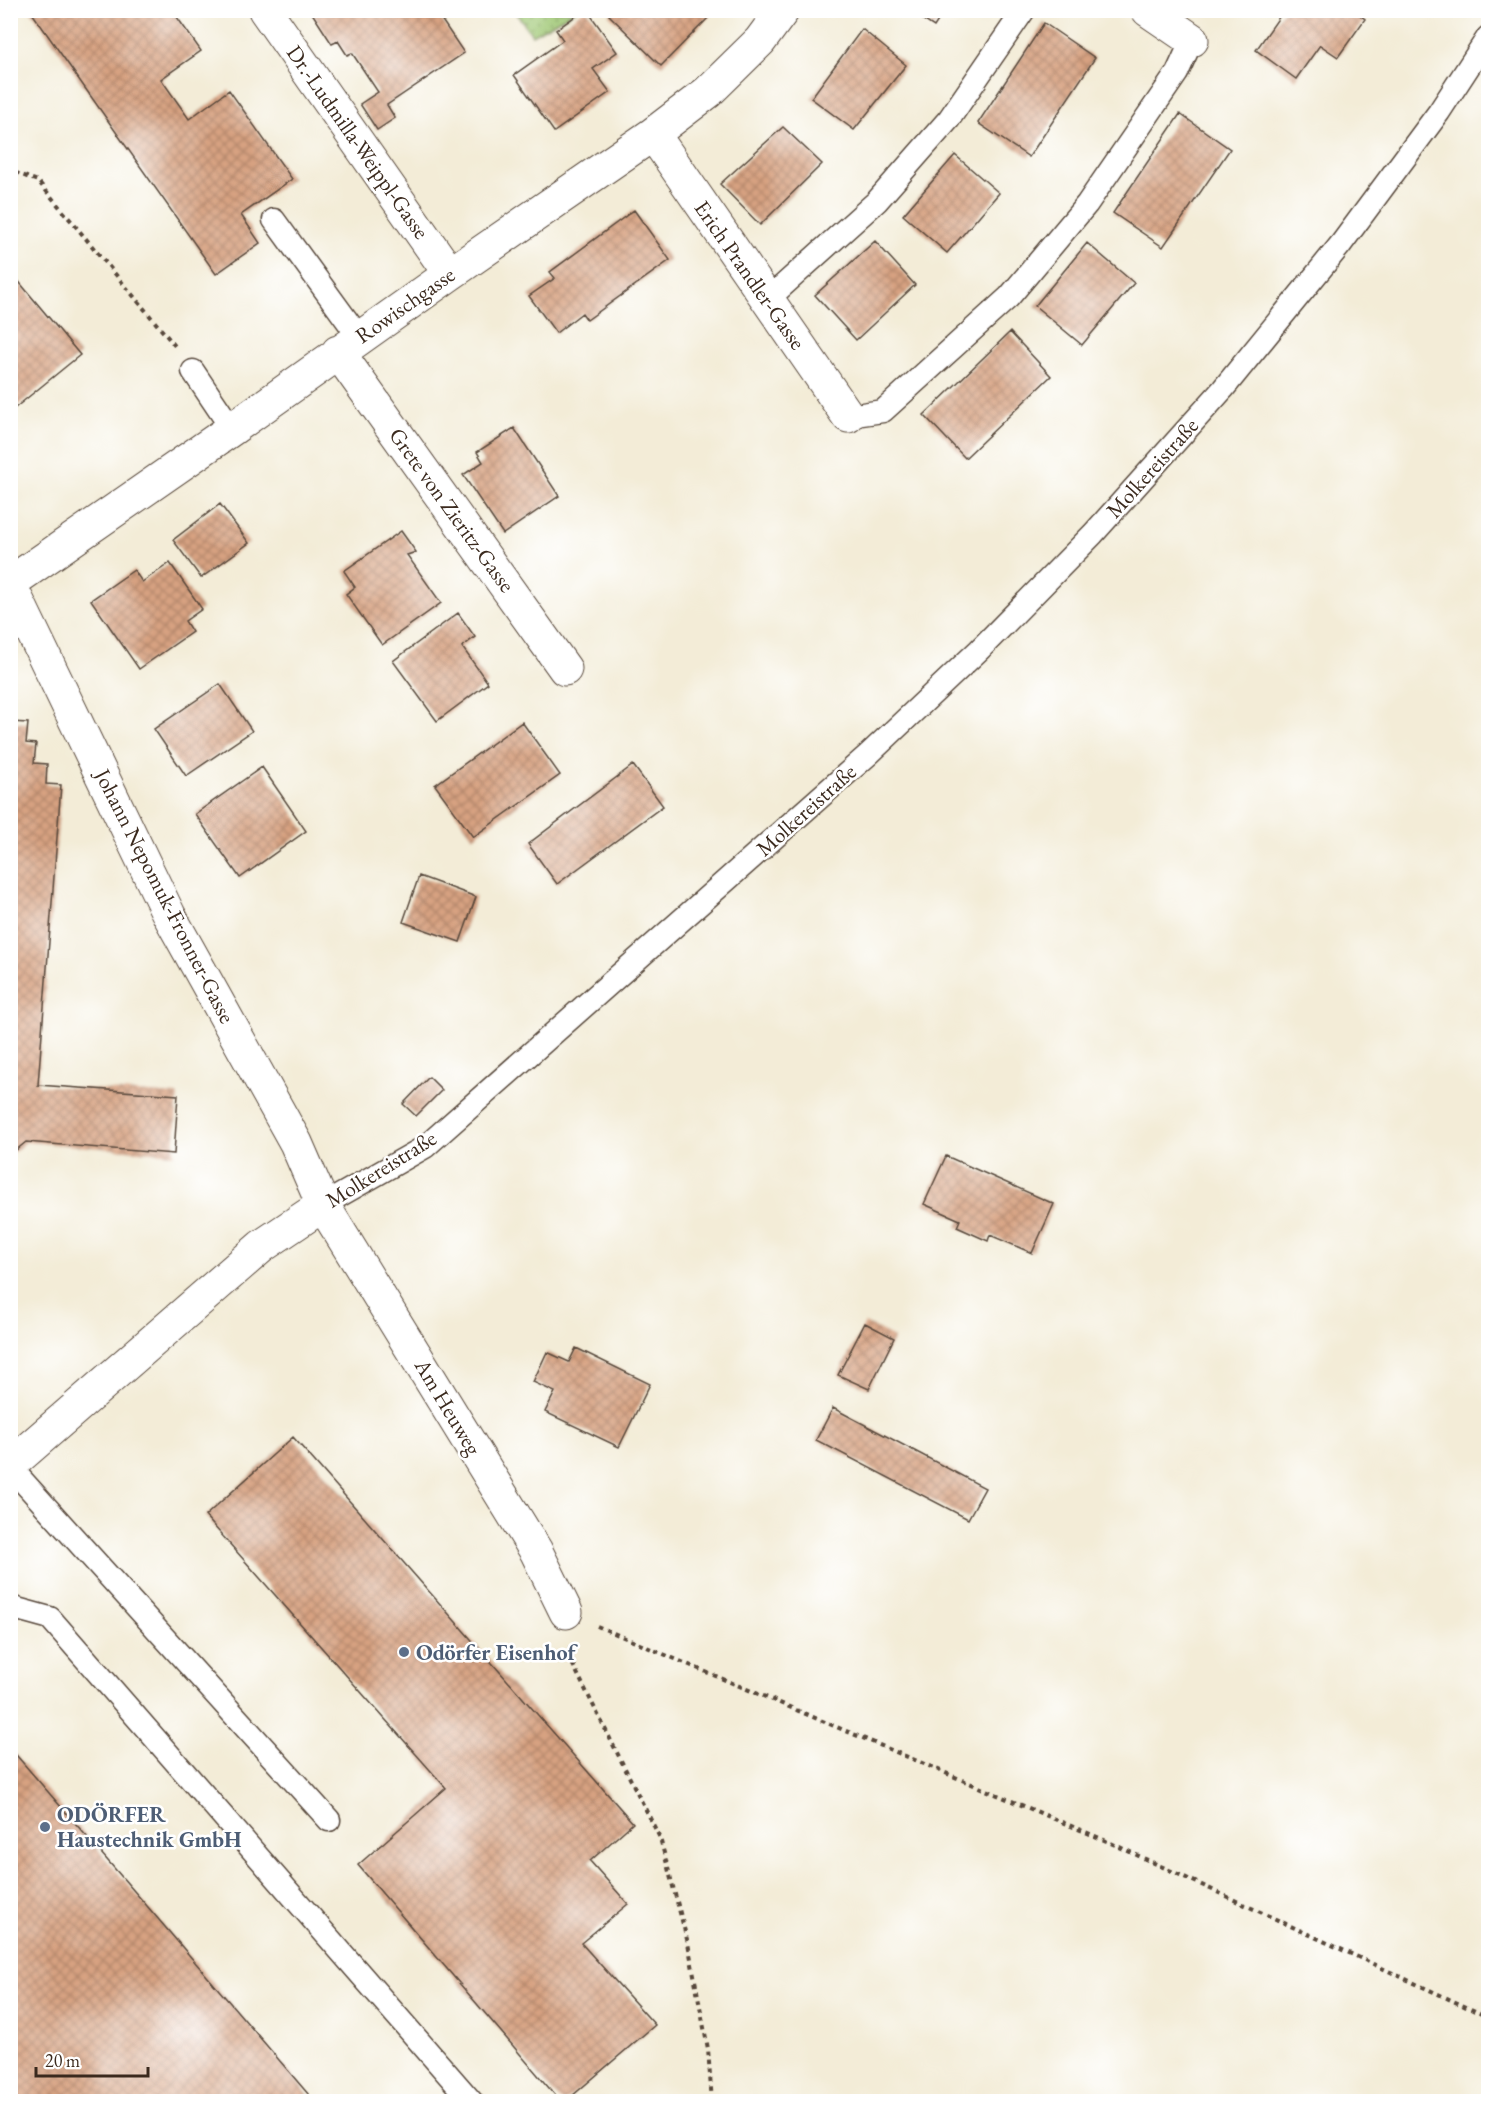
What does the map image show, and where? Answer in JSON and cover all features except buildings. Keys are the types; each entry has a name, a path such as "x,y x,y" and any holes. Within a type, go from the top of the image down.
{"street":[{"name":"Dr.-Ludmilla-Weippl-Gasse","path":"265,10 450,274"},
{"name":"Rowischgasse","path":"10,584 653,134 708,92 760,42 783,10"},
{"path":"1148,10 1192,40"},
{"name":"Erich Prandler-Gasse","path":"653,134 848,416"},
{"name":"Grete von Zieritz-Gasse","path":"349,345 565,669"},
{"name":"Johann Nepomuk-Fronner-Gasse","path":"10,584 169,915 296,1143 323,1205"},
{"name":"Molkereistraße","path":"10,1466 262,1246 323,1205"},
{"name":"Am Heuweg","path":"323,1205 536,1551 566,1612"}],"lane":[{"path":"767,300 884,193 949,119 1024,10"},
{"name":"Molkereistraße","path":"323,1205 425,1147 869,754 979,650 1093,534 1223,389 1341,244 1438,112 1488,37"},
{"path":"848,416 883,411 1009,297 1087,204 1177,73 1192,40"},
{"path":"274,220 349,345"},
{"path":"193,371 232,429"},
{"path":"10,1466 329,1820"},
{"path":"10,1607 50,1618 472,2102"}],"path":[{"path":"10,165 16,173 39,181 182,354 193,371"},
{"path":"566,1612 1102,1839 1488,2017"},
{"path":"566,1612 573,1665 660,1838 688,1944 708,2049 712,2102"}],"green space":[{"path":"515,11 575,11 532,35"}],"place":[{"name":"Odörfer Eisenhof","path":"404,1652"},
{"name":"ODÖRFER Haustechnik GmbH","path":"45,1827"}]}
